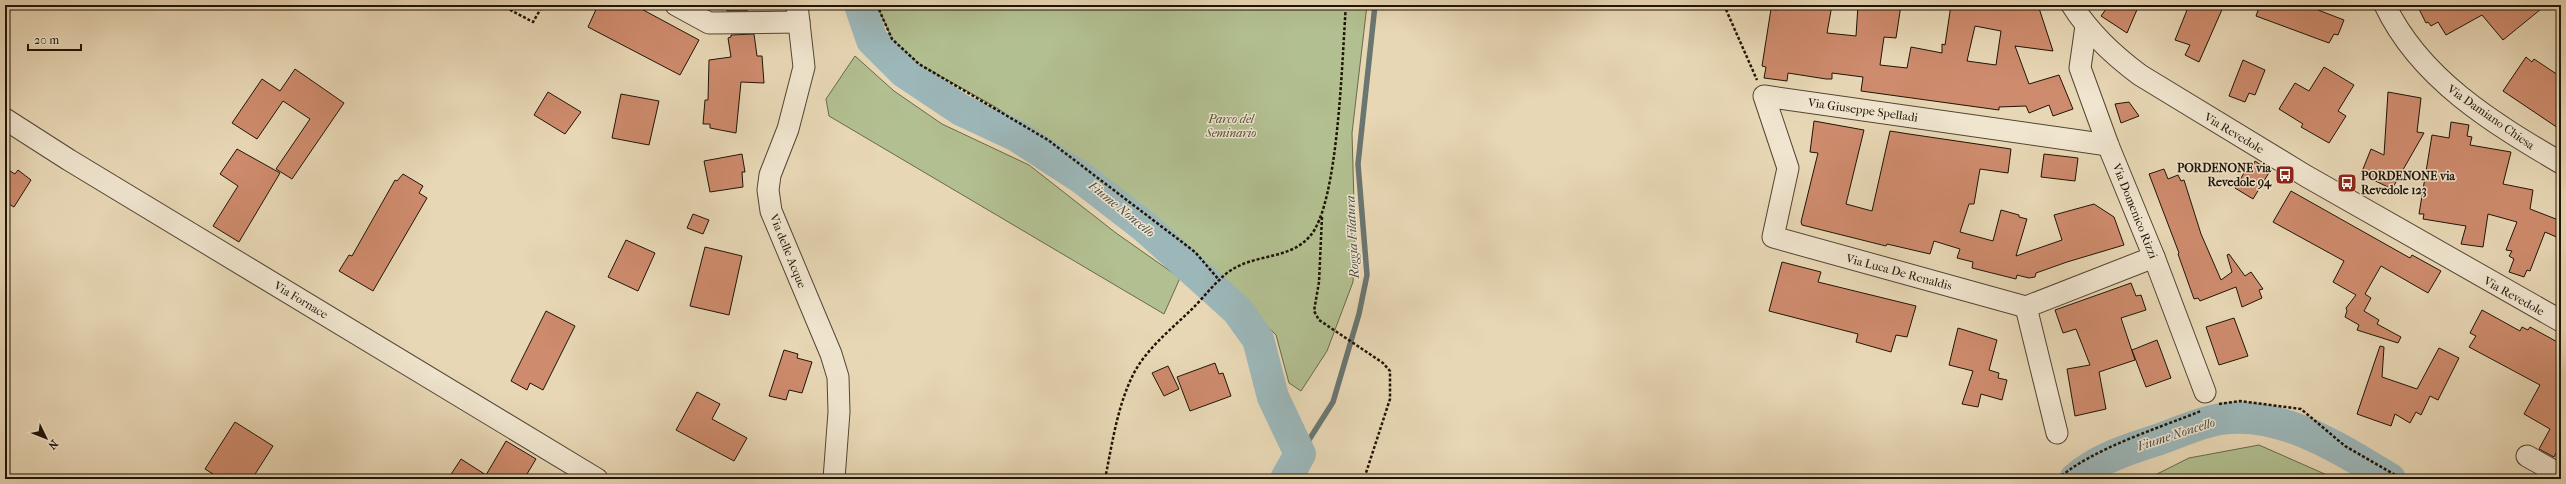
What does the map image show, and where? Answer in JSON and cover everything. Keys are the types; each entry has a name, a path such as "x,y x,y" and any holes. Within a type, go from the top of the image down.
{"street":[{"name":"Via delle Acque","path":"676,5 709,23 798,14 804,67 788,129 770,175 768,190 771,211 831,354 838,377 839,412 834,479"},
{"name":"Via Revedole","path":"2072,5 2086,26 2115,56 2140,75 2313,180 2561,321"},
{"name":"Via Damiano Chiesa","path":"2385,5 2408,44 2444,85 2497,124 2561,163"},
{"name":"Via Domenico Rizzi","path":"2086,26 2080,68 2108,145 2154,257 2207,403"},
{"name":"Via Giuseppe Spelladi","path":"1764,96 2108,145"},
{"name":"Via Luca De Renaldis","path":"1764,96 1788,168 1773,237 2026,307"},
{"name":"Via Fornace","path":"5,119 75,164 597,479"},
{"path":"2057,433 2026,307 2154,257"},
{"path":"2527,456 2561,475"}],"path":[{"path":"501,5 533,22 543,5"},
{"path":"877,5 892,39 920,64 1048,140 1132,201 1195,252 1220,281"},
{"path":"1105,479 1116,424 1132,376 1153,347 1232,269 1296,248 1310,236 1322,213 1327,199 1333,161 1346,5"},
{"path":"1724,5 1764,96"},
{"path":"1322,213 1318,282 1314,311 1319,320 1373,356 1390,371 1392,385 1390,399 1364,479"},
{"path":"2058,479 2071,467 2095,454 2207,403 2240,401 2301,409 2345,446 2402,479"}],"green space":[{"name":"Parco del Seminario","path":"877,5 1367,5 1352,133 1355,240 1353,282 1327,351 1301,391 1289,383 1276,335 1195,252 1048,140 992,105 919,64 892,39"},
{"path":"855,56 894,91 942,124 1029,165 1116,233 1180,278 1164,314 829,116 826,99"},
{"path":"2259,445 2336,479 2147,479 2189,458"}],"building":[{"path":"598,5 634,5 699,40 680,75 588,27"},
{"path":"726,5 746,5 747,11 727,11"},
{"path":"1778,5 1832,5 1827,33 1856,36 1858,5 1901,5 1896,38 1884,37 1880,65 1907,68 1911,47 1942,53 1942,44 1945,45 1951,5 2038,5 2053,51 2015,46 2029,84 2059,75 2073,109 2053,116 2049,105 2029,113 2026,106 1999,107 1999,110 1861,91 1863,77 1832,73 1832,79 1788,73 1787,81 1764,78 1766,67 1762,66 1771,9 1777,10","holes":["1975,26 2001,31 1996,65 1967,61"]},
{"path":"2109,5 2139,5 2127,33 2101,16"},
{"path":"2189,5 2224,5 2199,62 2185,55 2190,45 2175,40"},
{"path":"2260,5 2320,5 2318,10 2344,20 2338,35 2334,34 2329,43 2256,16"},
{"path":"2417,5 2546,5 2503,40 2482,15 2446,35 2438,22 2431,26 2428,22 2426,23"},
{"path":"754,34 757,56 762,56 764,83 741,82 736,133 710,128 710,124 703,124 705,100 708,100 709,60 731,57 728,38 731,37 731,35"},
{"path":"2526,57 2532,62 2534,59 2561,77 2561,130 2503,91"},
{"path":"2243,60 2265,70 2255,95 2249,93 2245,102 2229,96"},
{"path":"2324,67 2354,85 2338,111 2346,116 2329,143 2301,127 2303,124 2279,109 2295,83 2309,91"},
{"path":"295,69 344,103 292,179 276,169 310,119 283,101 257,139 232,123 262,79 280,91"},
{"path":"548,92 581,112 565,134 534,115"},
{"path":"2388,92 2421,98 2417,132 2424,133 2392,189 2361,174 2371,149 2384,155"},
{"path":"621,94 659,101 649,145 612,138"},
{"path":"2129,102 2139,116 2121,123 2115,104"},
{"path":"1814,121 1864,130 1846,204 1872,211 1890,131 2011,149 2008,173 1980,169 1974,204 1969,204 1960,232 1993,241 2001,210 2019,215 2019,217 2027,219 2016,256 2062,240 2054,215 2094,204 2114,217 2124,245 2036,273 2035,277 2029,278 2017,275 2016,279 1972,268 1973,262 1957,258 1960,249 1934,241 1930,254 1887,244 1886,246 1802,225 1801,222 1818,153 1810,152"},
{"path":"2451,122 2469,125 2467,136 2472,137 2470,145 2511,152 2503,184 2533,190 2530,209 2561,221 2561,239 2545,232 2530,271 2527,270 2524,277 2509,272 2514,259 2509,256 2512,251 2506,250 2517,222 2488,214 2483,247 2461,244 2466,226 2423,219 2424,214 2419,214 2432,135 2449,138"},
{"path":"237,149 280,173 239,242 213,226 238,186 220,174"},
{"path":"742,154 745,172 742,172 743,187 710,192 704,161"},
{"path":"2044,154 2078,158 2075,181 2041,177"},
{"path":"2255,161 2270,171 2253,199 2235,188 2247,168 2251,170"},
{"path":"5,168 15,174 18,170 31,180 14,207 5,202"},
{"path":"2164,169 2168,179 2178,175 2181,181 2184,180 2201,234 2221,280 2232,272 2227,255 2229,254 2245,276 2251,272 2263,289 2259,290 2262,298 2242,307 2236,287 2200,301 2198,298 2194,299 2178,254 2179,253 2149,174"},
{"path":"403,174 423,186 419,193 427,198 373,291 339,271 349,255 352,256 395,180 397,181"},
{"path":"2291,191 2410,258 2412,255 2441,271 2428,293 2381,266 2365,294 2371,298 2364,311 2379,320 2377,324 2401,337 2398,343 2357,330 2359,325 2345,317 2347,311 2346,308 2356,295 2333,282 2344,261 2273,222"},
{"path":"693,214 709,220 703,234 687,228"},
{"path":"626,240 655,253 638,291 608,277"},
{"path":"705,247 742,256 729,315 690,306"},
{"path":"1782,262 1821,272 1818,282 1916,306 1907,337 1896,335 1891,352 1856,342 1858,334 1769,311"},
{"path":"2131,283 2136,296 2141,295 2146,310 2121,318 2135,360 2099,372 2106,409 2075,416 2067,369 2090,365 2076,329 2063,333 2055,310"},
{"path":"2482,310 2520,331 2522,327 2528,330 2530,327 2561,344 2561,444 2554,457 2539,449 2550,429 2524,414 2540,385 2469,347 2476,336 2470,333"},
{"path":"546,311 575,326 543,390 530,383 527,390 511,381"},
{"path":"2234,318 2248,356 2219,365 2206,327"},
{"path":"1958,328 1997,340 1989,370 1999,373 1998,378 2007,380 2002,400 1981,394 1978,407 1962,404 1973,371 1949,365"},
{"path":"2157,340 2171,378 2146,387 2132,350"},
{"path":"2380,346 2384,347 2382,377 2417,389 2439,348 2459,358 2438,400 2430,396 2421,415 2416,412 2410,423 2395,414 2391,426 2357,414"},
{"path":"784,350 798,354 797,358 812,362 802,393 789,390 786,400 769,396"},
{"path":"1215,363 1219,374 1223,373 1231,396 1190,411 1177,377"},
{"path":"1168,366 1179,389 1164,396 1152,373"},
{"path":"697,392 720,404 712,419 747,438 734,461 676,430"},
{"path":"235,422 273,446 252,479 221,479 205,469"},
{"path":"506,441 536,459 524,479 448,479 461,459 486,475"}],"waterway":[{"name":"Fiume Noncello","path":"860,5 872,40 904,72 961,110 1017,136 1083,179 1145,227 1237,310 1258,339 1273,397 1300,454 1286,479"},
{"name":"Roggia Filatura","path":"1300,454 1333,402 1359,314 1367,275 1358,164 1375,5"},
{"name":"Fiume Noncello","path":"2075,479 2094,465 2127,450 2205,422 2221,419 2243,418 2266,420 2310,434 2331,444 2390,479"}],"place":[{"name":"PORDENONE via Revedole 94","path":"2285,175"},
{"name":"PORDENONE via Revedole 123","path":"2347,183"}]}
